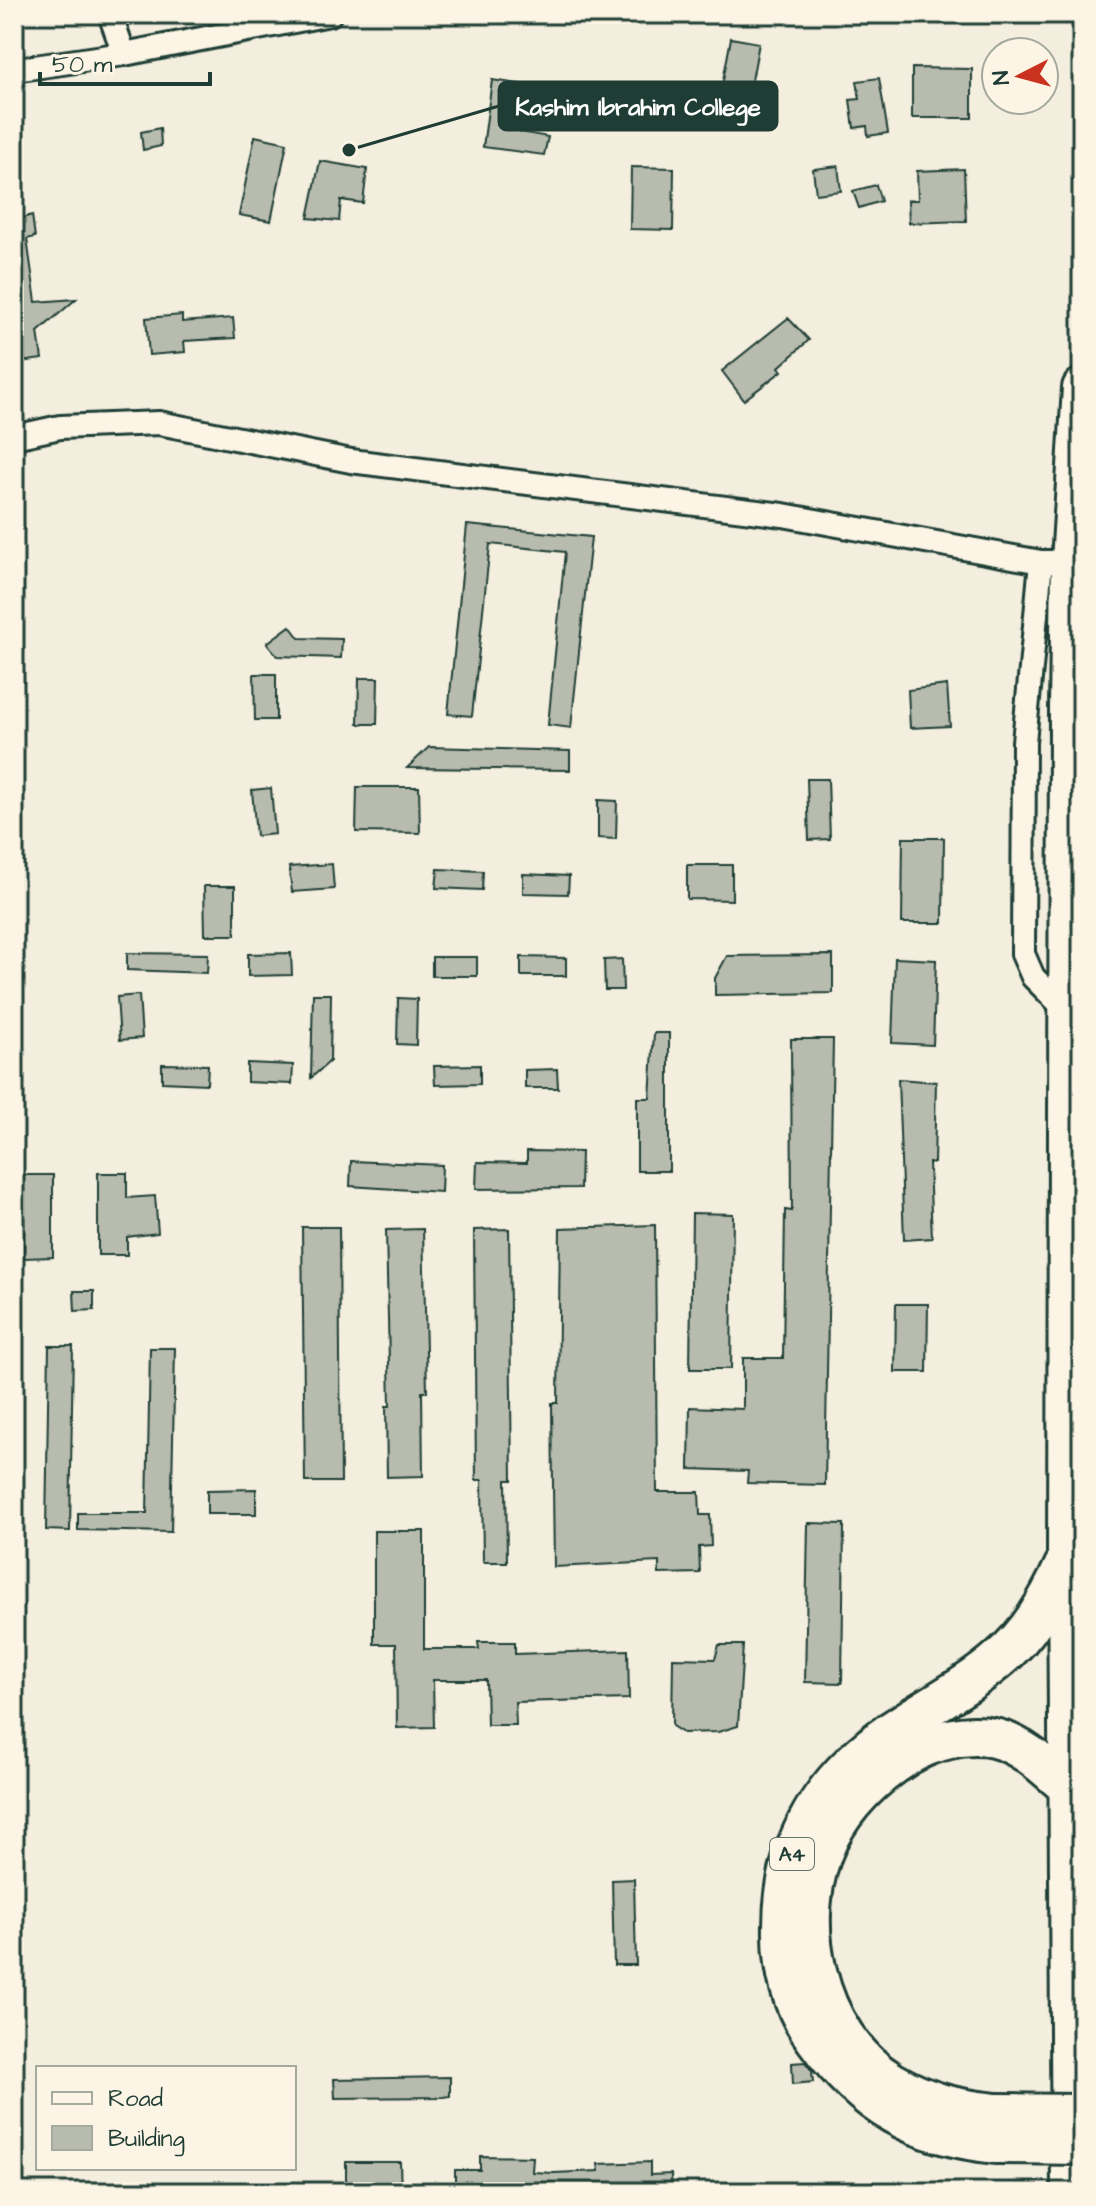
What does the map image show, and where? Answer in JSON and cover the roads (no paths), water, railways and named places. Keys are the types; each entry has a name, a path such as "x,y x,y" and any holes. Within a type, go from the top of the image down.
{"highway":[{"path":"1071,2192 1067,1560 1074,1125 1067,1011 1056,562 1082,388"},
{"name":"A4","path":"1067,1560 1048,1600 1001,1658 861,1753 835,1780 794,1844 784,1899 783,1955 791,1992 811,2034 836,2068 868,2100 899,2118 933,2134 996,2128 1082,2114"},
{"name":"A4","path":"1069,1788 1019,1747 995,1738 975,1736 923,1747 875,1778 857,1796 828,1842 812,1909 813,1944 825,1997 844,2034 865,2060 890,2080 922,2098 996,2128 1082,2145"}],"street":[{"path":"110,14 124,54"},
{"path":"14,70 124,54 330,14"},
{"path":"14,437 60,427 159,423 351,461 783,515 1056,562"}],"place":[{"name":"Kashim Ibrahim College","path":"349,150"}]}
